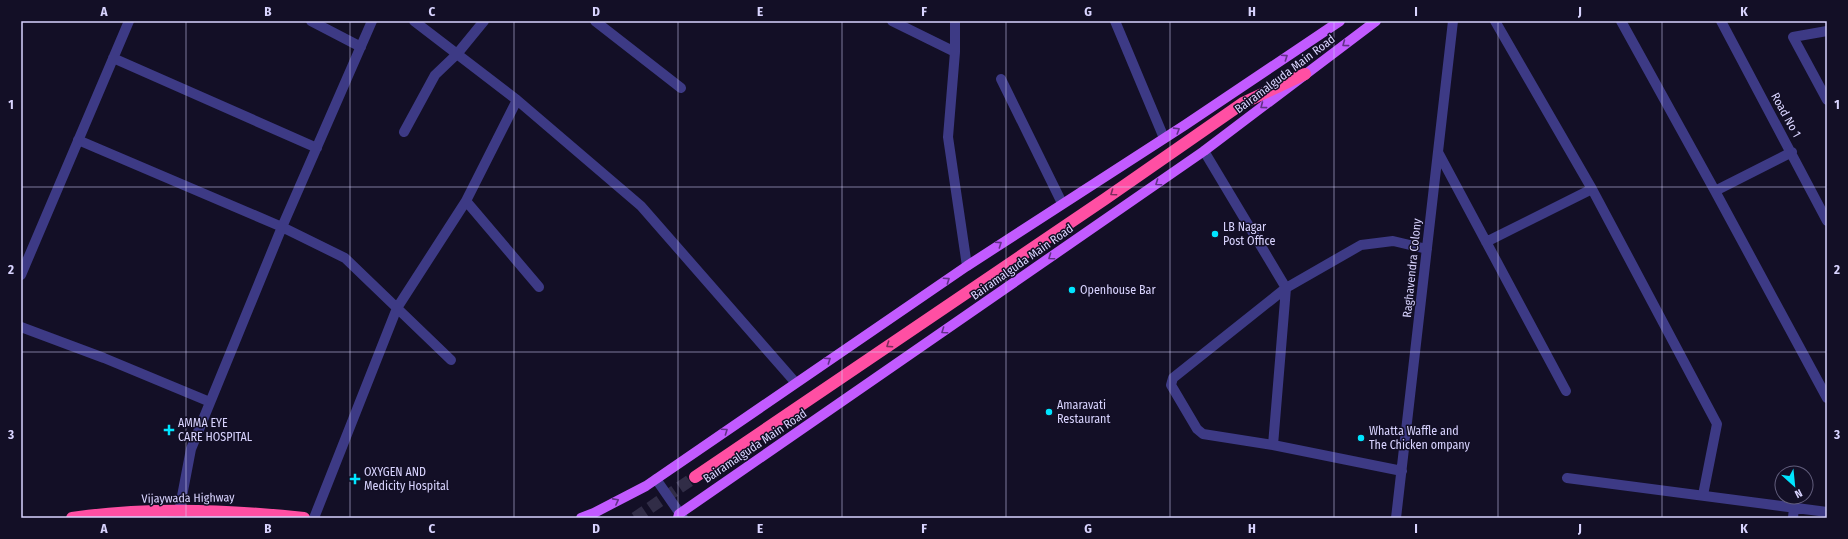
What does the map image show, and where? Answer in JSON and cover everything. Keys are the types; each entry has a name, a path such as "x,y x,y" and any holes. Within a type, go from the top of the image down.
{"highway":[{"path":"695,477 1105,199 1243,103 1305,74"},
{"name":"Vijaywada Highway","path":"72,518 100,514 179,512 249,512 304,518"}],"main road":[{"path":"581,518 601,510 656,479 795,382 967,266 1340,21"},
{"name":"Bairamalguda Main Road","path":"680,517 1204,151 1376,21"}],"street":[{"path":"21,274 129,21"},
{"path":"311,21 325,24 361,47"},
{"path":"179,512 191,449 282,227 372,21"},
{"path":"414,21 517,100 641,206 795,382"},
{"path":"404,132 435,75 457,54 484,21"},
{"path":"595,21 681,88"},
{"path":"892,21 955,52"},
{"path":"955,21 955,52 948,137 967,266"},
{"path":"1115,21 1164,138"},
{"name":"Raghavendra Colony","path":"1396,518 1453,21"},
{"path":"1495,21 1592,188 1717,424 1702,495"},
{"path":"1621,21 1715,190 1827,398"},
{"name":"Road No 1","path":"1720,21 1792,152 1827,221"},
{"path":"1826,95 1793,37 1827,31"},
{"path":"113,58 317,148"},
{"path":"1001,79 1062,203"},
{"path":"314,518 397,308 466,201 517,100"},
{"path":"78,140 282,227 345,258 451,360"},
{"path":"1204,151 1286,288 1274,445"},
{"path":"1438,152 1566,391"},
{"path":"1715,190 1792,152"},
{"path":"1486,242 1592,188"},
{"path":"466,201 539,287"},
{"path":"1402,471 1274,445 1203,434 1196,429 1171,385 1173,378 1286,288 1361,245 1393,241 1427,249"},
{"path":"21,327 104,358 210,402"},
{"path":"1568,478 1827,512"},
{"path":"656,479 680,517"},
{"path":"1792,518 1794,508"}],"tunnel":[{"path":"635,518 695,477"}],"place":[{"name":"LB Nagar Post Office","path":"1215,234"},
{"name":"Openhouse Bar","path":"1072,290"},
{"name":"Amaravati Restaurant","path":"1049,412"},
{"name":"AMMA EYE CARE HOSPITAL","path":"169,430"},
{"name":"Whatta Waffle and The Chicken ompany","path":"1361,438"},
{"name":"OXYGEN AND Medicity Hospital","path":"355,479"}]}
